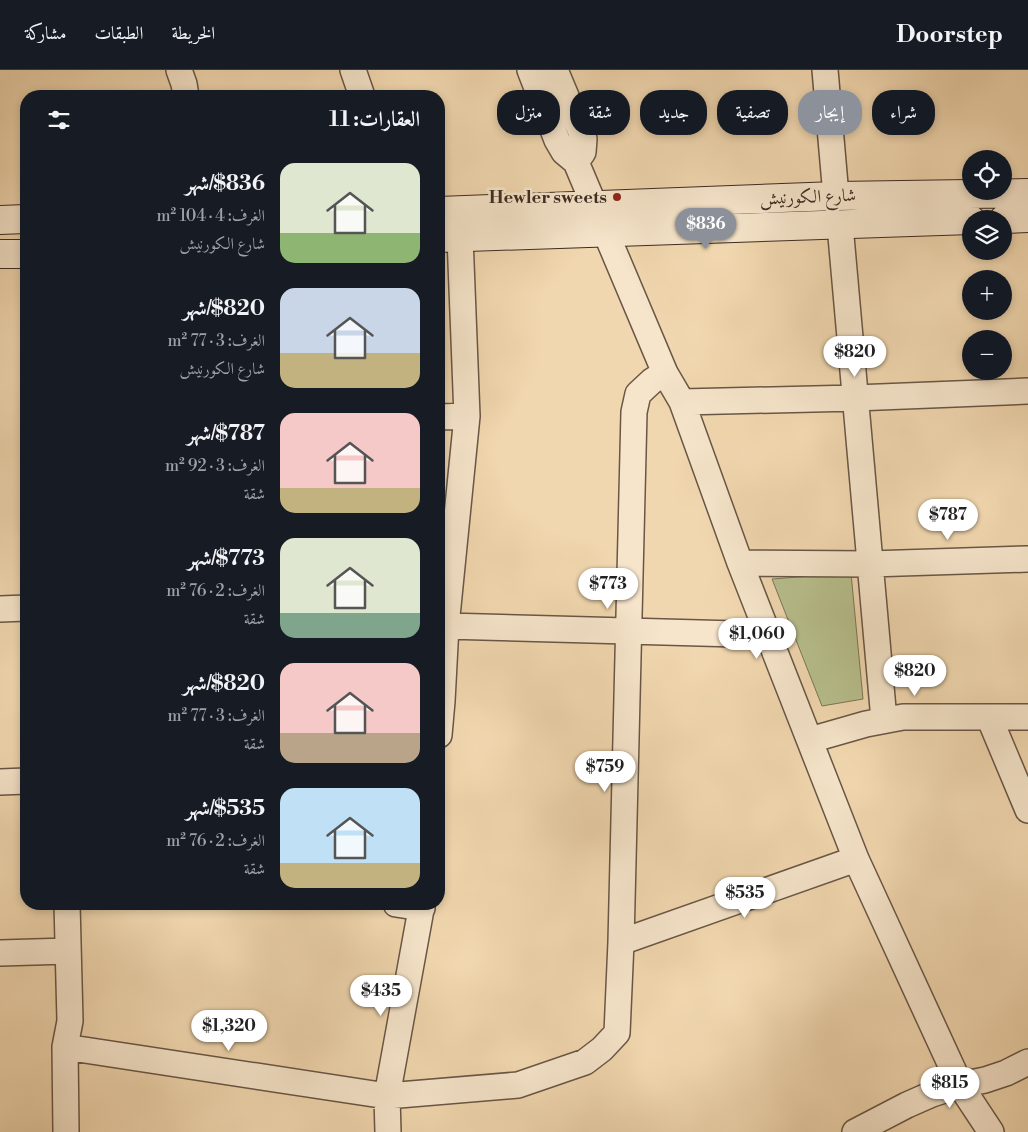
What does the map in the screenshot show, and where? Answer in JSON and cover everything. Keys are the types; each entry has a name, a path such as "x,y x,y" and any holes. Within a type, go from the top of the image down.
{"street":[{"path":"179,70 185,90"},
{"path":"353,70 360,90"},
{"path":"530,70 556,140 564,152 576,162 665,373 682,402 740,563 856,859 960,1085 991,1132"},
{"path":"555,70 584,139 583,152 576,162"},
{"path":"825,70 836,196"},
{"name":"شارع الكورنيش","path":"445,211 836,196 1028,193"},
{"path":"1012,219 1028,218"},
{"path":"0,220 20,219"},
{"name":"شارع الكورنيش","path":"449,238 962,220"},
{"path":"840,225 884,720"},
{"path":"445,638 467,416 449,238"},
{"path":"0,254 20,254"},
{"path":"65,1047 387,1096 518,1085 585,1062 618,1033 634,412 638,394 652,381 665,373"},
{"path":"682,402 1028,391"},
{"path":"445,417 467,416"},
{"path":"740,563 870,564 1028,558"},
{"path":"0,609 20,608"},
{"path":"446,626 769,635"},
{"path":"810,740 884,720 920,716 1028,716"},
{"path":"989,716 1028,810"},
{"path":"0,782 20,781"},
{"path":"621,942 856,859"},
{"path":"66,1132 65,1047 70,1021 67,910"},
{"path":"388,1132 387,1096 421,910"},
{"path":"0,953 68,951"},
{"path":"855,1132 932,1094 1006,1073 1028,1062"}],"green space":[{"path":"851,573 863,699 822,706 772,579"}],"place":[{"name":"Hewler sweets","path":"617,197"}]}
